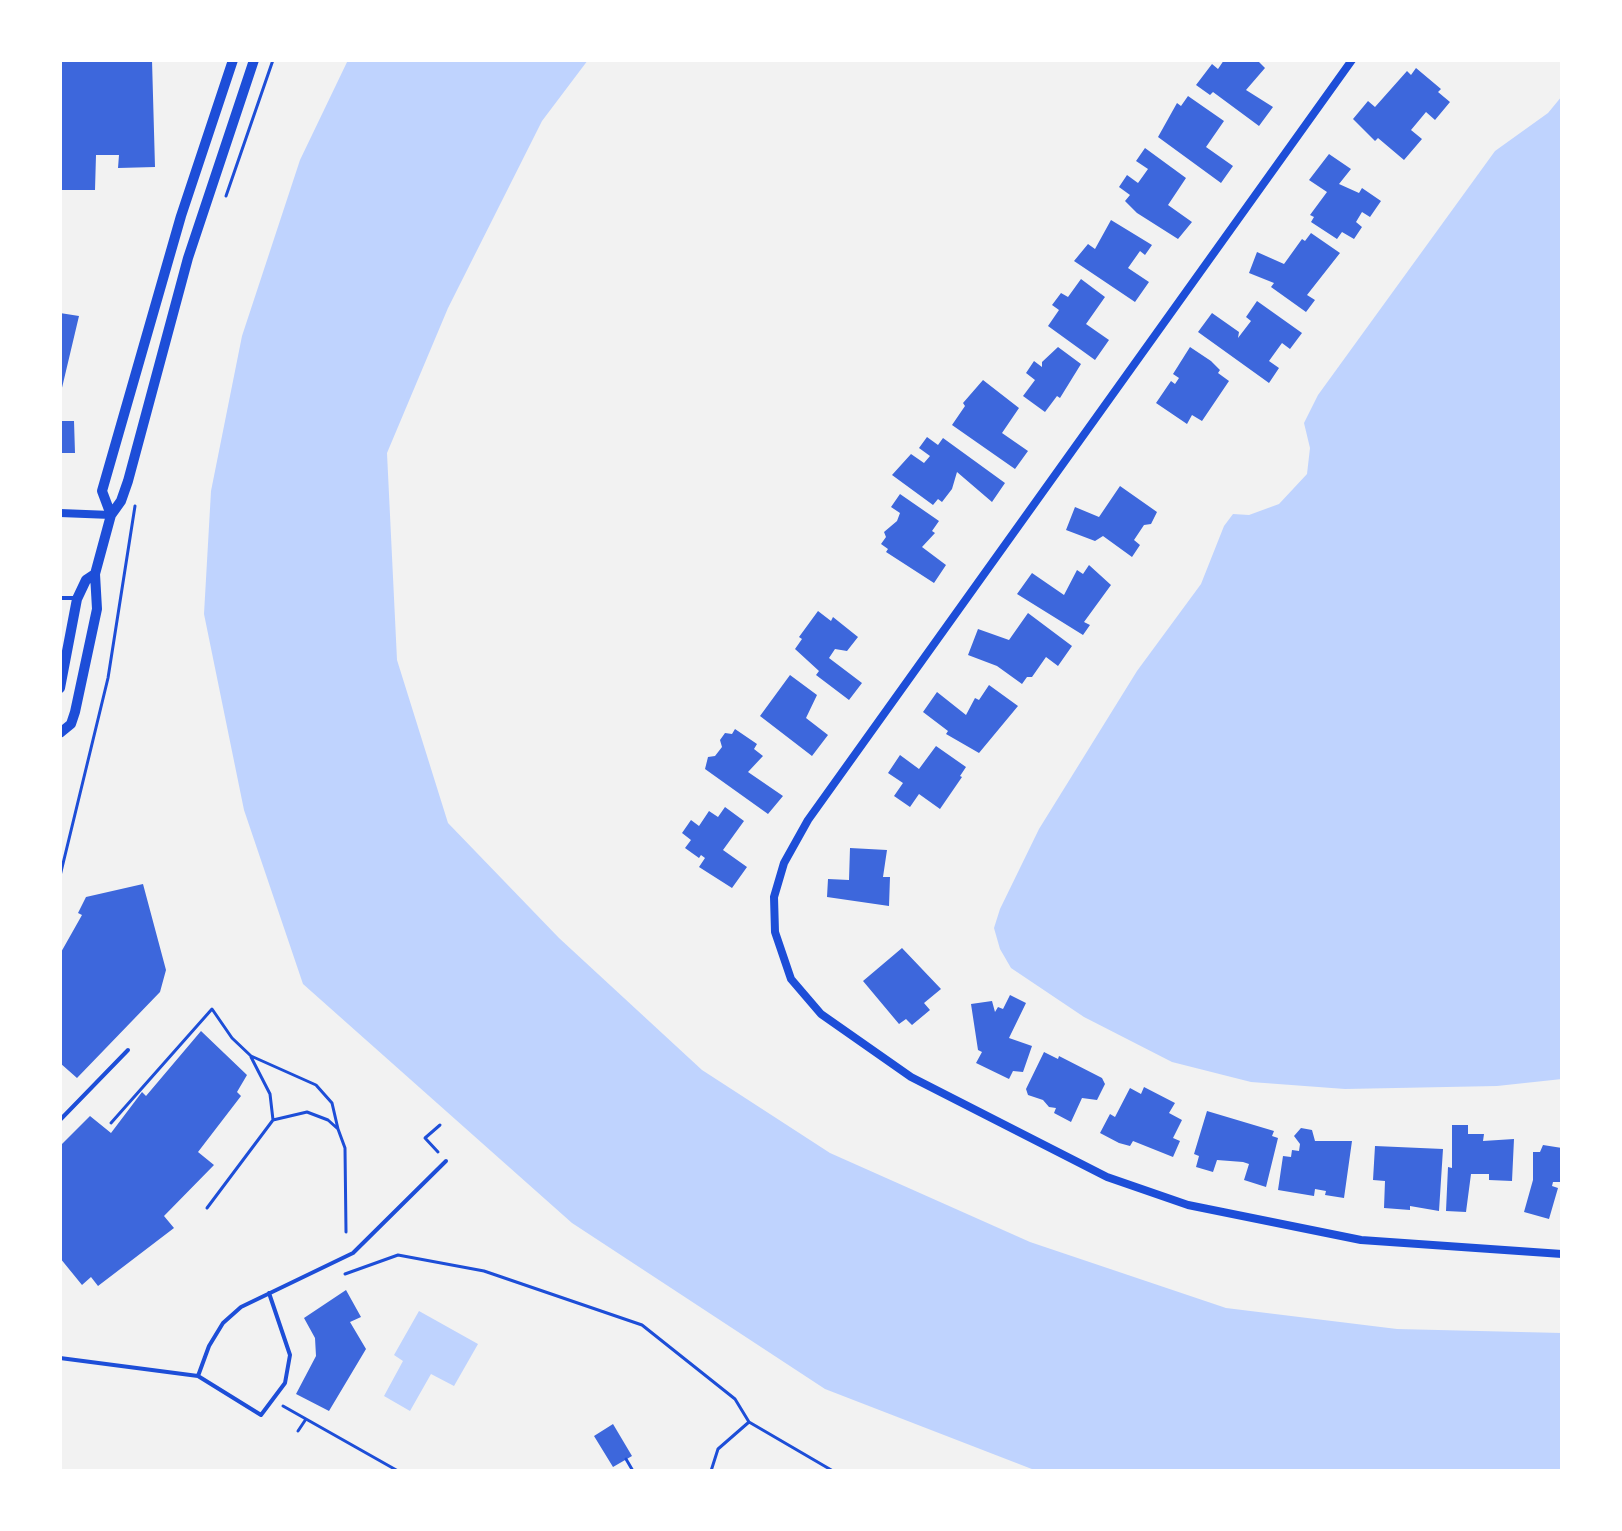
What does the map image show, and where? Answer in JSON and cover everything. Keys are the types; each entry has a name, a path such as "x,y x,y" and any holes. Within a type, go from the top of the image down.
{"street":[{"path":"111,515 102,491 177,230 233,60"},
{"path":"60,733 71,724 78,697 97,609 95,574 111,515 121,501 128,481 188,258 254,60"},
{"path":"1352,60 808,820 784,863 774,897 777,944 791,979 821,1014 911,1077 1107,1177 1188,1205 1361,1240 1562,1254"},
{"path":"60,513 111,515"},
{"path":"60,688 77,599 86,580 95,574"}],"lane":[{"path":"60,598 77,599"},
{"path":"60,1120 128,1050"},
{"path":"198,1376 209,1346 223,1323 241,1307 353,1253 446,1161"},
{"path":"60,1358 198,1376 261,1415 285,1383 290,1355 269,1293"}],"path":[{"path":"221,208 273,60"},
{"path":"60,876 108,678 139,492"},
{"path":"111,1123 212,1009 232,1038 251,1056 316,1085 332,1103 345,1148 346,1232"},
{"path":"251,1056 270,1094 273,1120"},
{"path":"207,1208 273,1120 307,1112 328,1120 338,1129"},
{"path":"440,1125 425,1138 446,1161"},
{"path":"345,1274 398,1255 484,1271 642,1325 735,1399 749,1422 833,1471"},
{"path":"284,1407 398,1471"},
{"path":"298,1431 306,1419"},
{"path":"711,1471 718,1449 749,1422"},
{"path":"626,1459 633,1471"}],"water":[{"path":"348,60 588,60 542,121 448,308 387,453 397,660 448,823 559,938 702,1070 830,1153 1030,1242 1226,1308 1397,1329 1562,1333 1562,1471 1037,1471 825,1389 572,1223 303,984 244,810 204,614 211,491 242,336 300,160"},
{"path":"1562,96 1562,1079 1497,1086 1345,1089 1251,1082 1172,1062 1084,1017 1011,968 1000,949 994,928 1000,909 1039,829 1137,671 1201,584 1224,526 1233,514 1249,515 1279,504 1307,474 1310,448 1304,423 1318,395 1495,151 1548,113"},
{"path":"419,1311 478,1344 454,1386 431,1374 410,1411 384,1396 403,1361 394,1355"}],"building":[{"path":"60,60 152,60 155,167 118,168 119,155 96,155 95,190 60,190"},
{"path":"1224,60 1257,60 1265,68 1246,90 1273,107 1259,126 1213,92 1210,95 1196,85 1212,64 1218,69"},
{"path":"1416,68 1441,89 1438,92 1450,102 1435,120 1426,112 1411,130 1422,139 1404,160 1378,138 1375,141 1353,119 1368,101 1375,107 1407,71 1411,75"},
{"path":"1188,96 1224,121 1206,147 1233,166 1221,183 1158,137 1177,103 1181,106"},
{"path":"1145,148 1186,178 1168,205 1192,222 1178,239 1137,213 1125,201 1130,195 1119,187 1127,175 1138,183 1148,169 1136,161"},
{"path":"1329,154 1351,169 1339,184 1359,193 1362,188 1381,201 1370,217 1362,212 1356,222 1362,227 1354,239 1342,232 1337,239 1311,222 1314,217 1310,215 1327,192 1309,180"},
{"path":"1111,220 1152,245 1145,255 1140,251 1128,268 1149,282 1135,302 1074,261 1088,244 1095,249"},
{"path":"1311,233 1340,253 1307,295 1315,300 1306,312 1271,287 1274,283 1249,273 1257,252 1284,264 1302,239 1305,241"},
{"path":"1081,279 1105,297 1086,324 1109,340 1095,360 1048,326 1059,310 1052,305 1061,293 1068,297"},
{"path":"1257,301 1302,333 1290,349 1282,343 1269,361 1279,368 1269,383 1198,332 1212,313 1239,332 1238,338 1251,321 1246,317"},
{"path":"60,313 79,316 61,392 60,392"},
{"path":"1058,347 1081,364 1060,398 1057,396 1045,412 1023,396 1035,380 1026,373 1034,361 1042,367 1042,362"},
{"path":"1190,347 1211,361 1220,370 1218,373 1229,381 1202,421 1192,415 1187,424 1156,403 1171,381 1175,384 1179,378 1173,374"},
{"path":"983,380 1019,408 1002,433 1028,451 1015,469 952,425 965,406 963,403"},
{"path":"60,421 74,421 75,453 60,453"},
{"path":"927,437 938,445 943,438 1005,483 992,502 957,472 952,489 942,502 938,499 933,505 892,475 911,454 924,463 930,456 919,448"},
{"path":"1120,486 1157,512 1151,524 1144,525 1134,540 1140,545 1132,557 1103,536 1095,541 1066,530 1075,507 1099,517"},
{"path":"900,494 939,521 932,531 935,533 922,547 946,565 934,583 886,552 888,549 881,544 886,537 884,532 897,521 900,513 891,507"},
{"path":"1089,565 1111,585 1084,622 1090,625 1083,635 1017,594 1032,573 1064,595 1077,570 1083,574"},
{"path":"818,611 831,621 833,617 858,637 847,651 835,649 829,658 862,683 849,700 816,675 819,671 795,649 802,639 799,637"},
{"path":"1028,613 1072,646 1058,666 1046,657 1032,677 1027,677 1022,684 997,666 968,655 978,629 1009,640"},
{"path":"790,675 817,695 806,718 828,735 812,756 760,716"},
{"path":"989,685 1018,706 979,753 946,734 948,731 923,712 937,692 966,715 975,698 979,700"},
{"path":"735,729 757,744 754,749 763,756 748,772 783,796 768,814 705,769 708,757 715,756 722,747 720,740 725,733 732,734"},
{"path":"936,746 966,767 962,777 940,809 919,794 910,807 894,796 903,783 888,773 900,755 919,769"},
{"path":"725,807 744,821 723,850 747,867 732,888 699,867 705,858 701,855 699,858 685,848 691,840 682,833 691,820 699,826 709,811 718,817"},
{"path":"850,848 887,850 883,877 890,877 889,906 827,897 828,879 849,880"},
{"path":"143,884 166,970 160,992 77,1078 60,1063 60,954 82,915 78,913 86,897"},
{"path":"902,948 941,989 924,1003 930,1010 912,1025 906,1019 899,1024 863,981"},
{"path":"1010,995 1026,1003 1009,1038 1032,1046 1023,1072 1013,1071 1009,1079 976,1063 982,1052 978,1050 971,1004 992,1001 995,1012 998,1007 1003,1009"},
{"path":"201,1031 247,1075 237,1092 241,1096 198,1152 214,1165 164,1216 174,1228 98,1286 91,1277 82,1285 60,1258 60,1146 90,1116 111,1133 142,1092 146,1096"},
{"path":"1044,1052 1058,1059 1059,1056 1102,1078 1105,1084 1097,1100 1082,1098 1071,1122 1054,1113 1056,1108 1028,1095 1026,1089"},
{"path":"1144,1087 1175,1103 1169,1113 1182,1120 1173,1138 1180,1141 1173,1157 1133,1141 1130,1146 1119,1143 1100,1133 1110,1114 1115,1117 1130,1088 1141,1094"},
{"path":"1207,1111 1274,1131 1272,1136 1278,1138 1266,1187 1244,1180 1249,1164 1243,1162 1217,1160 1213,1172 1196,1167 1199,1156 1194,1154"},
{"path":"1452,1125 1468,1125 1468,1134 1484,1134 1483,1141 1514,1139 1512,1181 1489,1180 1489,1174 1471,1174 1466,1212 1446,1211 1448,1167 1452,1168"},
{"path":"1301,1128 1312,1130 1315,1141 1352,1141 1344,1198 1325,1195 1326,1191 1315,1189 1314,1196 1278,1190 1283,1156 1291,1157 1292,1150 1299,1151 1300,1144 1294,1136"},
{"path":"1543,1145 1562,1148 1562,1182 1553,1182 1552,1186 1558,1188 1549,1219 1524,1212 1533,1180 1533,1152 1540,1152"},
{"path":"1375,1146 1443,1149 1439,1211 1410,1206 1410,1210 1384,1208 1385,1181 1373,1180"},
{"path":"346,1290 361,1317 350,1322 366,1349 329,1411 296,1394 316,1356 315,1338 304,1318"},
{"path":"613,1424 632,1456 613,1467 594,1436"}]}
